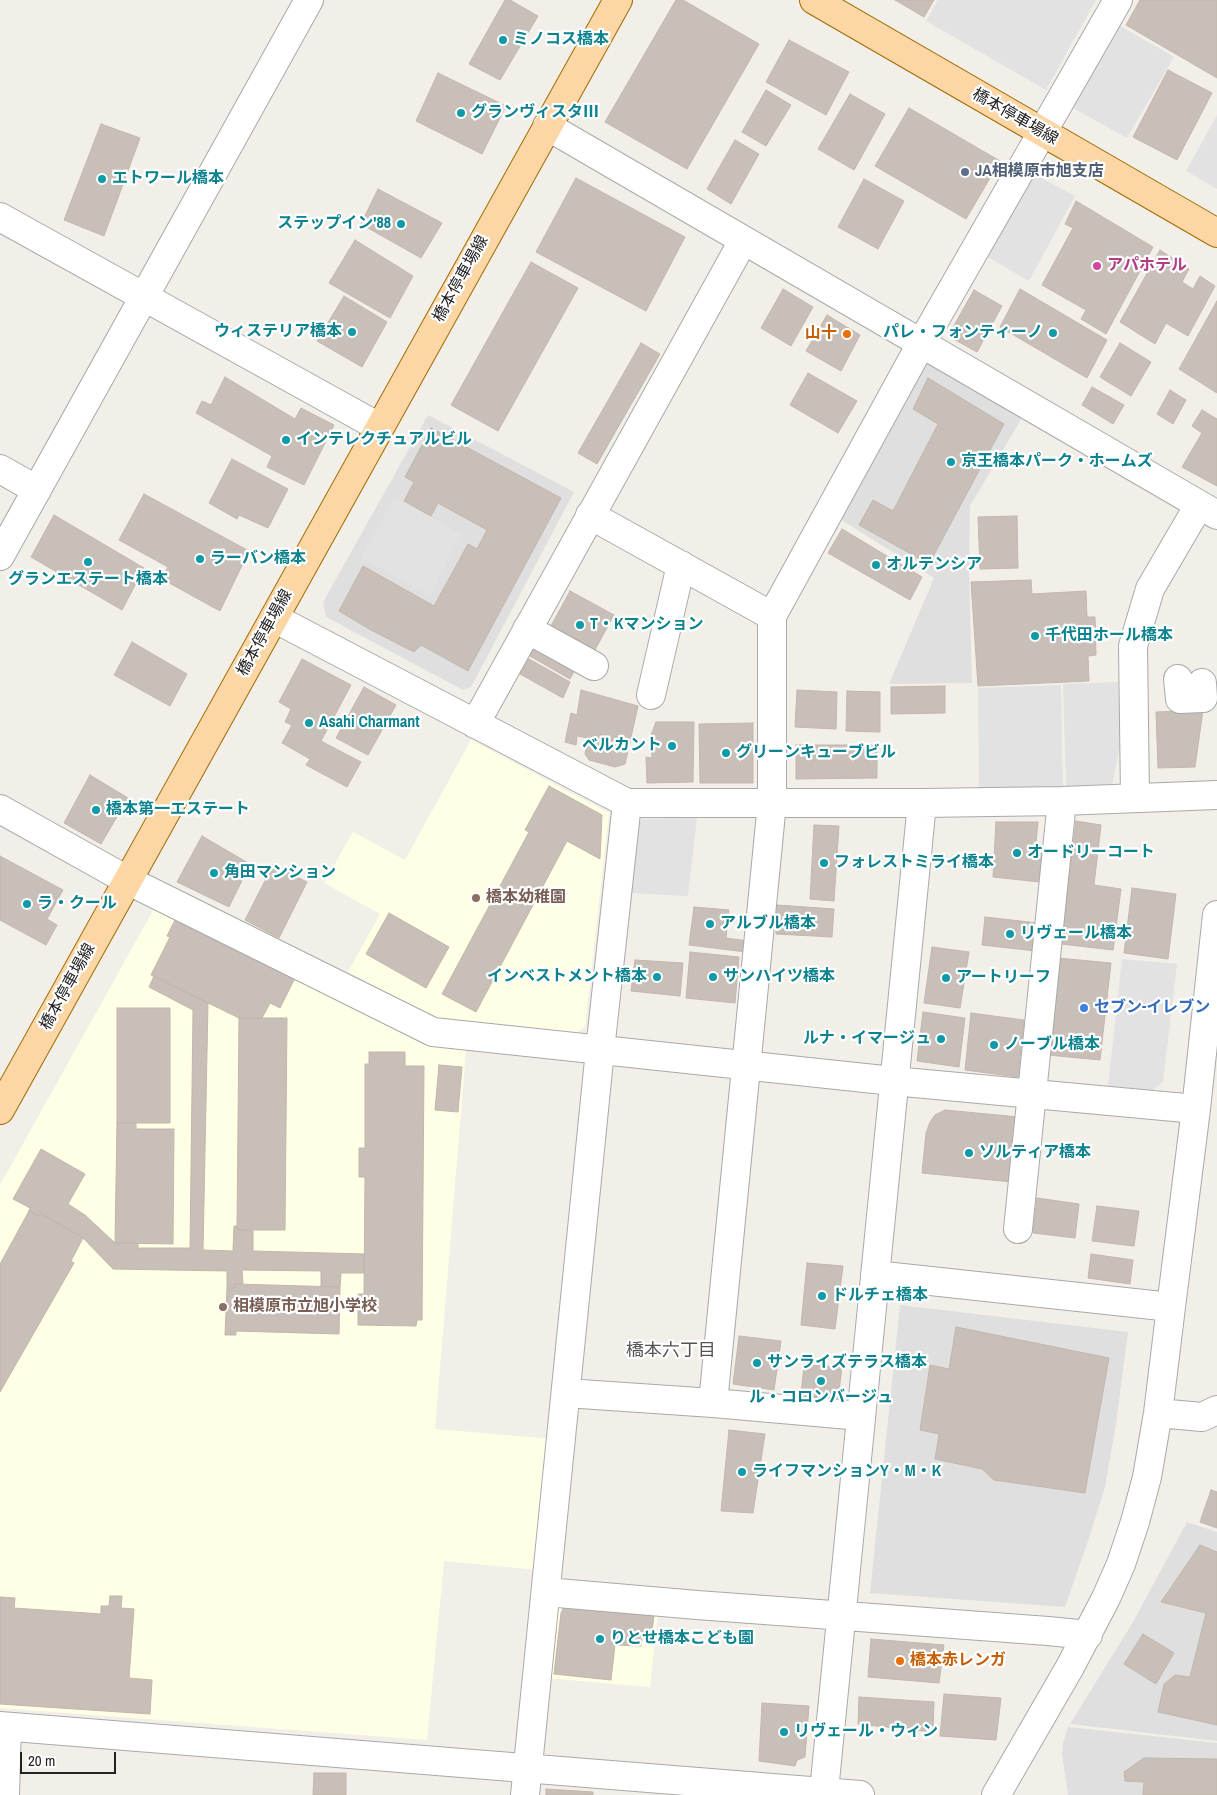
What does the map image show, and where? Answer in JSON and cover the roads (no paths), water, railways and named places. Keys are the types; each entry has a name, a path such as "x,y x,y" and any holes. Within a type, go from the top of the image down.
{"main road":[{"name":"橋本停車場線","path":"0,1110 618,0"},
{"name":"橋本停車場線","path":"814,0 1217,233"}],"street":[{"path":"0,556 308,0"},
{"path":"713,1403 772,803 772,616 921,344 1118,0"},
{"path":"547,126 1208,510 1150,589 1133,646 1135,797"},
{"path":"0,217 379,427"},
{"path":"476,724 743,241"},
{"path":"0,469 37,490"},
{"path":"590,515 772,616"},
{"path":"652,695 681,565"},
{"path":"274,618 627,803 922,803 1062,801 1217,795"},
{"path":"527,629 594,666"},
{"path":"1018,1229 1062,801"},
{"path":"525,1795 600,1050 627,803"},
{"path":"824,1791 922,803"},
{"path":"0,809 128,880 433,1032 893,1081 1196,1110"},
{"path":"996,1795 1088,1635 1121,1564 1147,1477 1158,1413 1196,1110 1217,915"},
{"path":"875,1275 1171,1307"},
{"path":"566,1394 713,1403 862,1416"},
{"path":"1158,1413 1202,1417 1217,1410"},
{"path":"546,1592 1088,1635"},
{"path":"5,1795 3,1727 528,1767 860,1795"}],"place":[{"name":"ミノコス橋本","path":"503,40"},
{"name":"グランヴィスタⅢ","path":"461,113"},
{"name":"JA相模原市旭支店","path":"965,172"},
{"name":"エトワール橋本","path":"102,179"},
{"name":"ステップイン'88","path":"401,224"},
{"name":"アパホテル","path":"1097,266"},
{"name":"ウィステリア橋本","path":"352,332"},
{"name":"パレ・フォンティーノ","path":"1053,333"},
{"name":"山十","path":"847,334"},
{"name":"インテレクチュアルビル","path":"286,440"},
{"name":"京王橋本パーク・ホームズ","path":"951,462"},
{"name":"ラーバン橋本","path":"200,559"},
{"name":"グランエステート橋本","path":"88,562"},
{"name":"オルテンシア","path":"876,565"},
{"name":"T・Kマンション","path":"580,625"},
{"name":"千代田ホール橋本","path":"1035,636"},
{"name":"Asahi Charmant","path":"309,723"},
{"name":"ベルカント","path":"672,746"},
{"name":"グリーンキューブビル","path":"726,753"},
{"name":"橋本第一エステート","path":"96,810"},
{"name":"オードリーコート","path":"1017,853"},
{"name":"フォレストミライ橋本","path":"824,863"},
{"name":"角田マンション","path":"214,873"},
{"name":"橋本幼稚園","path":"476,898"},
{"name":"ラ・クール","path":"27,904"},
{"name":"アルブル橋本","path":"710,924"},
{"name":"リヴェール橋本","path":"1010,934"},
{"name":"インベストメント橋本","path":"657,977"},
{"name":"サンハイツ橋本","path":"713,977"},
{"name":"アートリーフ","path":"946,978"},
{"name":"セブン-イレブン","path":"1084,1008"},
{"name":"ルナ・イマージュ","path":"941,1039"},
{"name":"ノーブル橋本","path":"994,1045"},
{"name":"ソルティア橋本","path":"969,1153"},
{"name":"ドルチェ橋本","path":"822,1296"},
{"name":"相模原市立旭小学校","path":"223,1307"},
{"name":"サンライズテラス橋本","path":"757,1363"},
{"name":"ル・コロンバージュ","path":"821,1381"},
{"name":"ライフマンションY・M・K","path":"742,1472"},
{"name":"りとせ橋本こども園","path":"600,1639"},
{"name":"橋本赤レンガ","path":"900,1661"},
{"name":"リヴェール・ウィン","path":"784,1732"}],"district":[{"name":"橋本六丁目","path":"671,1351"}]}
